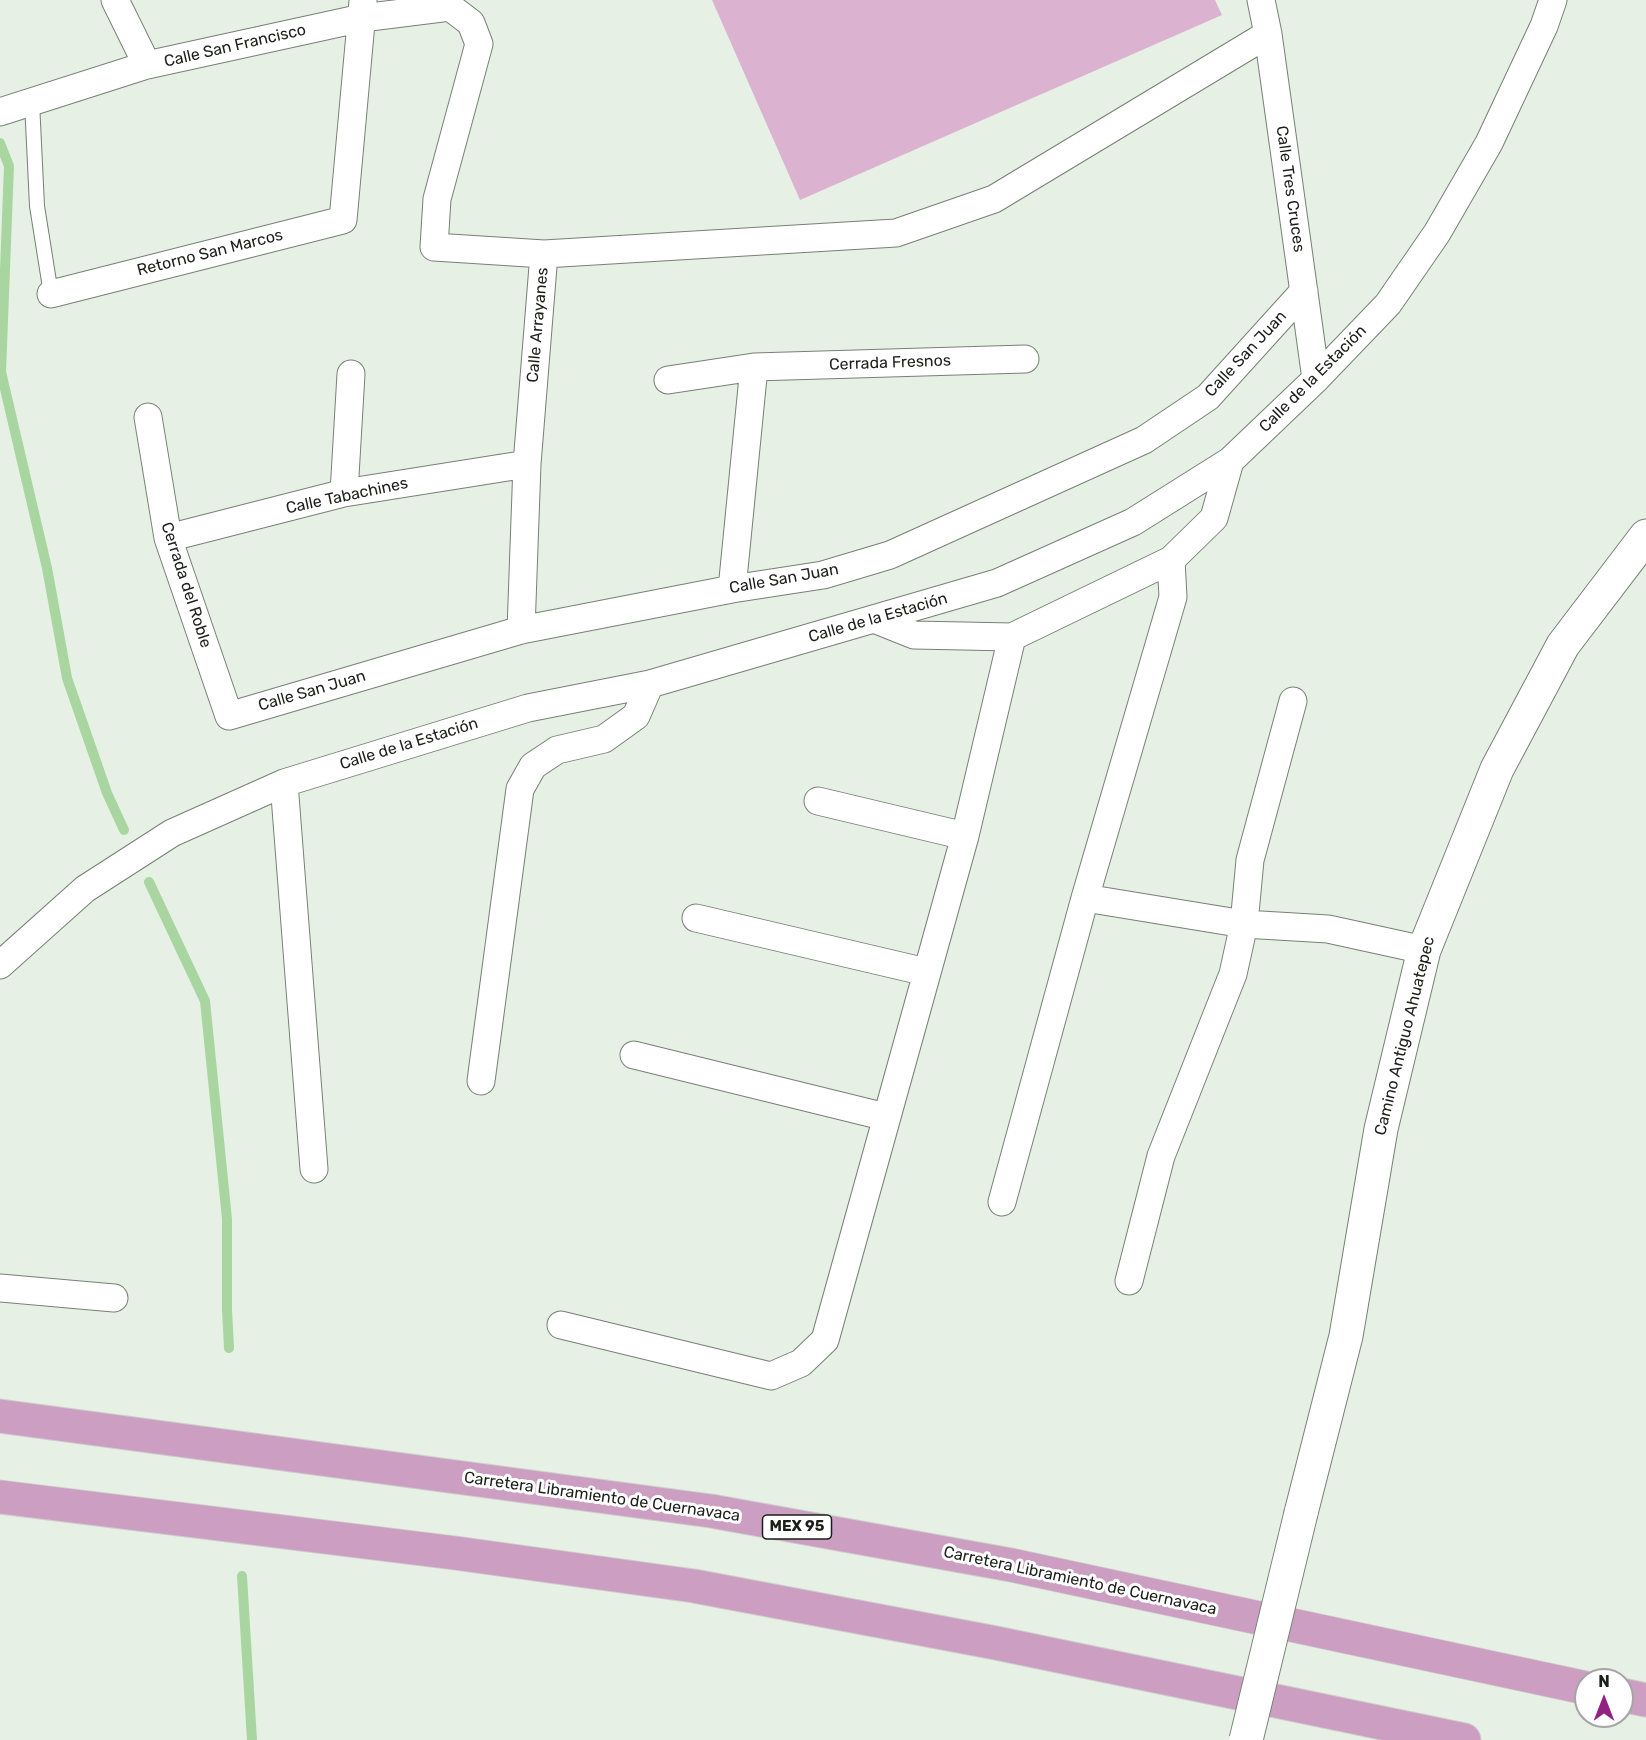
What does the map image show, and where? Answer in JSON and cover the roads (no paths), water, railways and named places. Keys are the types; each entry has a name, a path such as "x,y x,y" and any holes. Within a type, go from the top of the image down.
{"highway":[{"name":"Carretera Libramiento de Cuernavaca","path":"0,1416 711,1511 1011,1565 1574,1685"},
{"path":"0,1497 455,1553 694,1586 996,1644 1464,1740"}],"street":[{"path":"115,0 147,65"},
{"name":"Calle Tres Cruces","path":"1262,0 1316,379"},
{"name":"Calle de la Estación","path":"3,955 85,889 172,833 284,783 528,708 650,684 997,583 1133,522 1230,461 1316,379 1388,304 1437,233 1489,143 1544,26 1553,0"},
{"name":"Calle San Francisco","path":"0,112 147,65 362,9 450,7 471,23"},
{"name":"Retorno San Marcos","path":"51,294 343,220 362,9"},
{"name":"Calle Arrayanes","path":"471,23 479,45 436,199 434,247 544,254 527,464 521,630"},
{"path":"544,254 897,233 994,199 1268,34"},
{"name":"Calle San Juan","path":"230,716 521,630 732,589 823,575 890,555 1144,440 1208,397 1304,291"},
{"name":"Cerrada Fresnos","path":"668,380 754,367 1025,358"},
{"path":"732,589 754,367"},
{"path":"344,494 351,374"},
{"name":"Cerrada del Roble","path":"148,417 168,538 230,716"},
{"path":"874,619 914,635 1012,637 1171,560 1214,518 1230,461"},
{"name":"Calle Tabachines","path":"168,538 344,494 527,464"},
{"name":"Camino Antiguo Ahuatepec","path":"1246,1740 1346,1336 1381,1129 1424,951 1497,769 1563,645 1636,565 1646,536"},
{"path":"1002,1202 1086,898 1173,597 1171,560"},
{"path":"561,1325 771,1376 801,1363 825,1340 965,836 1012,637"},
{"path":"481,1081 520,789 533,766 557,750 604,739 636,716 650,684"},
{"path":"1129,1281 1161,1156 1233,974 1244,924 1250,860 1293,701"},
{"path":"284,783 314,1169"},
{"path":"818,801 965,836"},
{"path":"1086,898 1244,924 1328,929 1424,951"},
{"path":"696,918 926,972"},
{"path":"634,1055 886,1117"},
{"path":"0,1288 114,1298"}],"lane":[{"name":"Retorno San Marcos","path":"32,102 37,206 51,294"}],"waterway":[{"path":"0,143 9,166 1,372 47,568 67,678 107,793 124,830"},
{"path":"149,882 205,1001 227,1219 229,1348"},
{"path":"242,1576 252,1740"}]}
